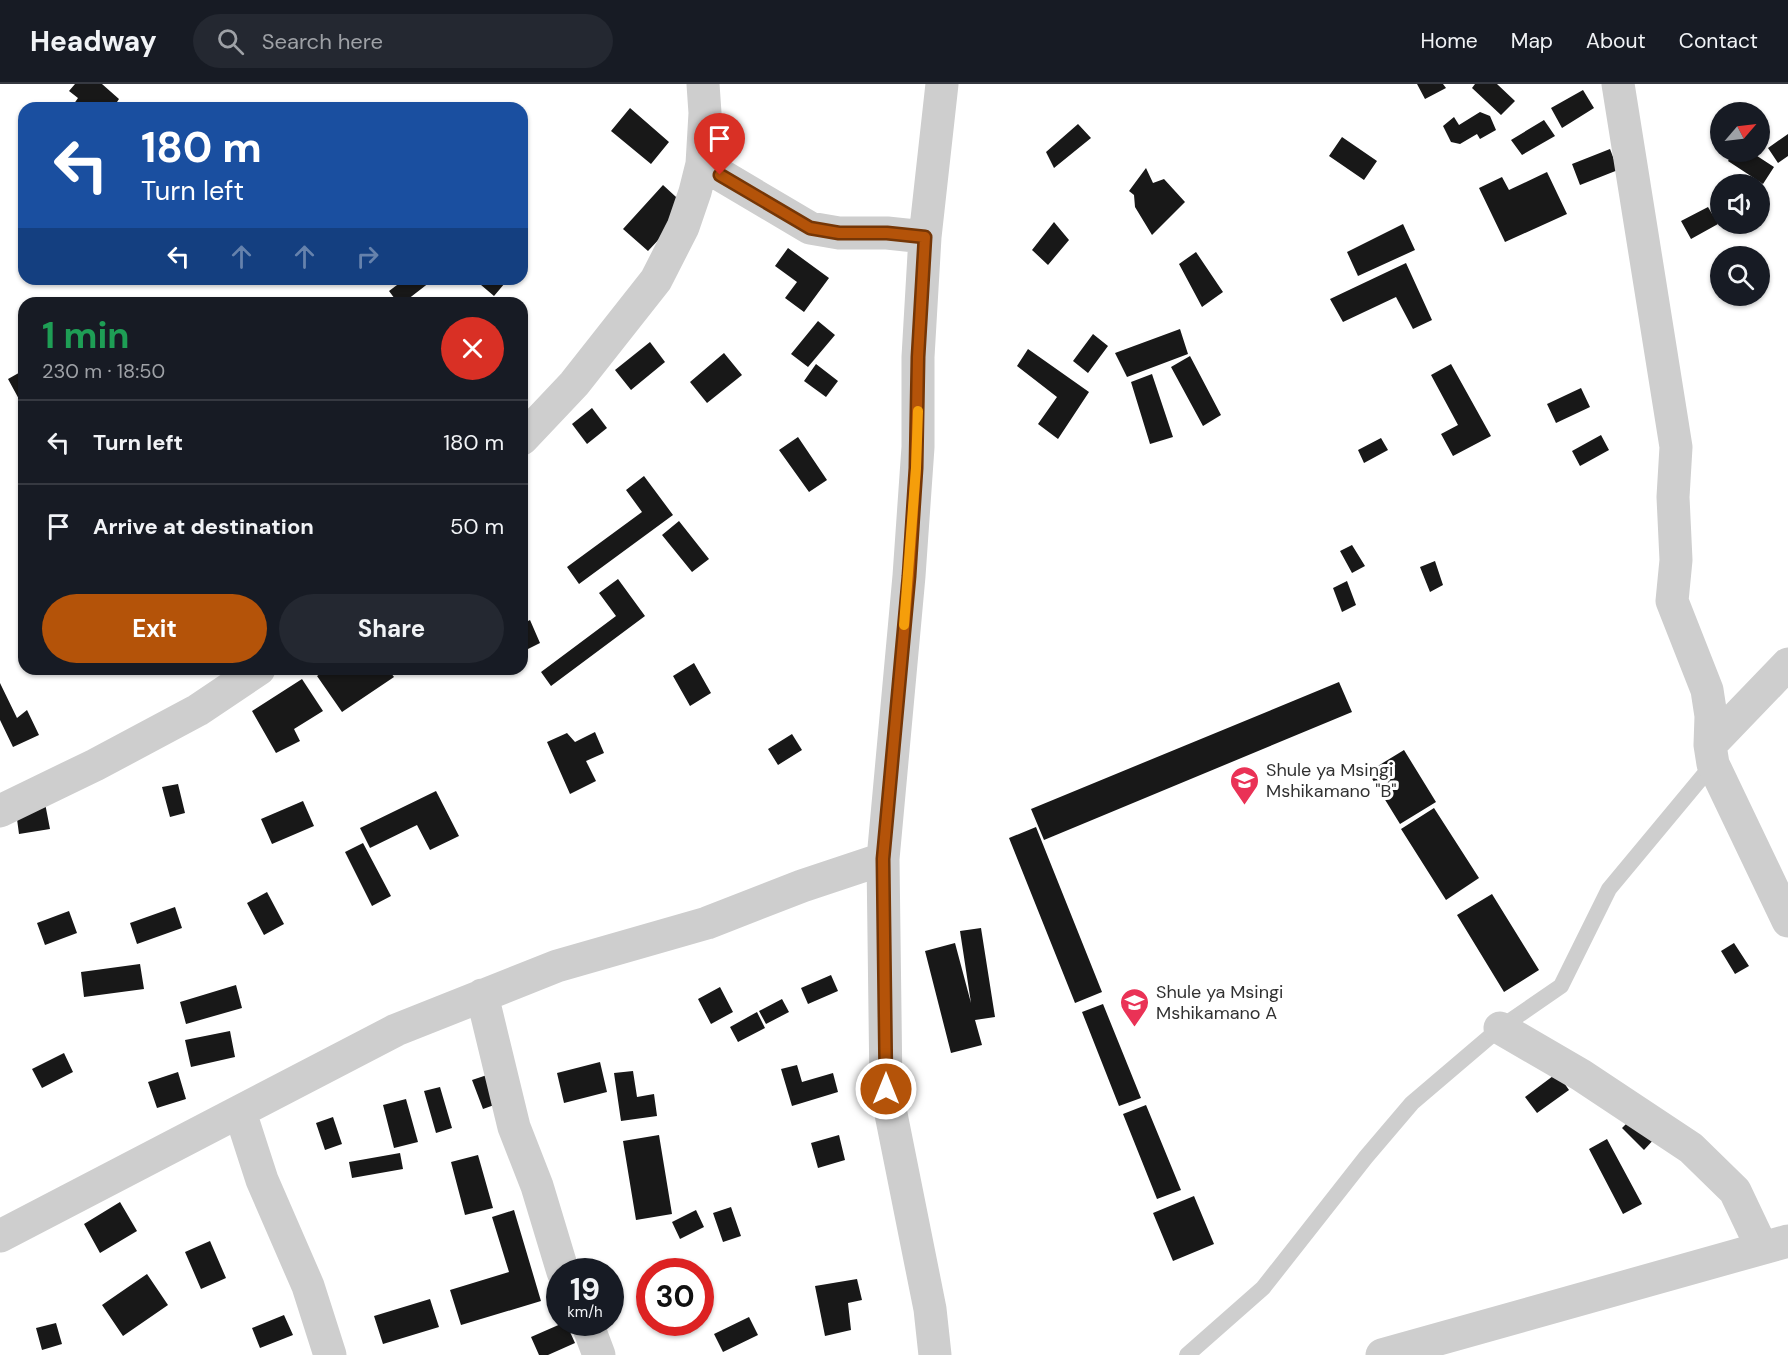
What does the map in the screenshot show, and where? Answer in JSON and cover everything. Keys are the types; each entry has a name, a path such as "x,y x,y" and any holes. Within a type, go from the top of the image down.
{"street":[{"path":"528,433 574,384 656,280 683,227 702,164 705,113 703,84"},
{"path":"935,1355 930,1310 886,1089 883,859 909,576 916,470 918,357 925,237 942,84"},
{"path":"1618,84 1676,447 1673,497 1676,560 1672,601 1707,690 1712,716 1711,755 1788,921"},
{"path":"702,164 810,228 839,233 887,233 925,237"},
{"path":"1711,755 1788,664"},
{"path":"0,811 95,765 198,710 250,675"},
{"path":"0,1236 396,1030 557,966 708,923 802,886 883,859"},
{"path":"482,995 514,1126 537,1186 559,1258"},
{"path":"1382,1355 1775,1244 1735,1191 1690,1148 1581,1075 1500,1028"},
{"path":"240,1112 262,1180 308,1286 330,1355"},
{"path":"592,1336 599,1355"}],"lane":[{"path":"1187,1355 1263,1288 1366,1156 1412,1103 1500,1028 1561,986 1609,889 1711,755"}],"building":[{"path":"75,84 102,84 119,99 117,102 75,102 78,98 69,91"},
{"path":"1417,84 1443,84 1446,88 1425,99"},
{"path":"1475,84 1497,84 1515,101 1501,115 1472,88"},
{"path":"1583,90 1594,108 1562,128 1551,108"},
{"path":"630,108 669,142 651,164 611,131"},
{"path":"1480,112 1490,116 1496,130 1480,139 1477,134 1460,144 1451,142 1443,126 1454,117 1459,125"},
{"path":"1544,120 1555,136 1522,155 1511,140"},
{"path":"1078,124 1091,138 1054,168 1046,152"},
{"path":"1788,134 1788,156 1778,163 1770,151 1770,147"},
{"path":"1342,137 1377,161 1364,180 1329,156"},
{"path":"1610,149 1618,170 1580,185 1572,164"},
{"path":"1730,162 1766,162 1774,167 1769,174 1748,174"},
{"path":"1146,168 1153,183 1164,179 1185,202 1152,235 1135,207 1134,195 1129,191"},
{"path":"1547,172 1567,214 1505,242 1479,188 1502,177 1509,190"},
{"path":"663,185 688,208 648,251 623,229"},
{"path":"1708,207 1710,210 1710,228 1691,239 1681,221"},
{"path":"1054,222 1069,240 1048,265 1032,250"},
{"path":"1403,224 1415,250 1358,276 1347,252"},
{"path":"788,248 829,278 804,312 785,298 797,282 775,266"},
{"path":"1196,252 1223,292 1202,307 1179,264"},
{"path":"1406,263 1432,320 1413,329 1396,297 1343,322 1330,299"},
{"path":"397,285 426,285 411,297 394,297 389,291"},
{"path":"481,285 503,285 494,296"},
{"path":"818,321 835,335 808,367 791,354"},
{"path":"1180,329 1188,354 1127,377 1115,353"},
{"path":"1093,334 1108,346 1088,373 1073,361"},
{"path":"650,342 665,362 631,390 615,370"},
{"path":"1028,349 1089,392 1058,439 1038,424 1057,397 1017,366"},
{"path":"724,353 742,375 707,403 690,382"},
{"path":"1190,356 1221,415 1203,426 1171,367"},
{"path":"816,364 838,381 826,397 804,381"},
{"path":"1451,364 1491,436 1453,456 1441,434 1458,425 1431,375"},
{"path":"18,373 18,397 8,379"},
{"path":"1152,374 1173,437 1150,444 1131,382"},
{"path":"1581,388 1590,407 1556,423 1547,404"},
{"path":"592,408 607,428 587,444 572,424"},
{"path":"1601,435 1609,450 1580,466 1572,451"},
{"path":"798,437 827,480 809,492 779,450"},
{"path":"1381,438 1388,450 1364,463 1358,450"},
{"path":"644,476 673,515 579,584 567,567 642,512 626,490"},
{"path":"679,521 709,559 692,572 662,535"},
{"path":"1352,545 1365,566 1352,573 1340,551"},
{"path":"1435,561 1443,585 1430,592 1420,567"},
{"path":"618,579 645,616 551,686 541,672 616,616 599,593"},
{"path":"1347,581 1356,605 1342,612 1333,588"},
{"path":"530,620 540,643 528,649 528,621"},
{"path":"694,663 711,693 690,706 673,676"},
{"path":"392,675 394,677 342,712 317,676"},
{"path":"302,679 323,711 294,729 300,741 276,753 252,711"},
{"path":"1339,682 1352,712 1044,840 1031,809"},
{"path":"0,683 17,718 27,710 39,735 13,747 0,720"},
{"path":"595,732 604,753 586,761 596,781 570,794 547,742 567,733 575,742"},
{"path":"792,734 802,750 778,765 768,749"},
{"path":"1404,750 1436,802 1400,824 1368,772"},
{"path":"178,784 185,813 170,817 162,787"},
{"path":"436,791 459,836 430,850 417,825 370,848 360,828"},
{"path":"44,798 50,829 19,834 15,804"},
{"path":"303,801 314,826 272,844 261,819"},
{"path":"1434,808 1479,878 1446,900 1401,829"},
{"path":"1036,827 1102,992 1075,1003 1009,838"},
{"path":"363,843 391,896 372,906 345,852"},
{"path":"267,892 284,924 264,935 247,903"},
{"path":"1492,894 1539,970 1504,992 1457,915"},
{"path":"175,907 182,928 137,944 130,923"},
{"path":"69,911 77,933 45,945 37,923"},
{"path":"981,928 995,1017 975,1020 982,1045 951,1053 925,951 955,943 971,1003 960,931"},
{"path":"1734,943 1749,966 1735,974 1721,951"},
{"path":"140,964 144,989 84,997 81,972"},
{"path":"831,975 838,991 808,1004 801,988"},
{"path":"236,985 242,1008 186,1024 180,1002"},
{"path":"720,987 733,1012 711,1024 698,999"},
{"path":"782,999 789,1012 766,1024 759,1011"},
{"path":"1103,1004 1141,1098 1119,1106 1082,1012"},
{"path":"757,1012 765,1028 738,1042 730,1027"},
{"path":"230,1031 235,1057 191,1067 185,1040"},
{"path":"64,1053 73,1072 42,1088 32,1069"},
{"path":"600,1062 607,1092 564,1103 557,1073"},
{"path":"797,1065 802,1082 833,1073 838,1092 792,1106 781,1069"},
{"path":"633,1071 637,1097 654,1094 657,1116 621,1121 614,1073"},
{"path":"178,1072 186,1099 157,1108 148,1082"},
{"path":"1557,1073 1569,1090 1537,1113 1525,1097"},
{"path":"487,1075 497,1104 483,1109 472,1080"},
{"path":"440,1087 452,1128 436,1133 424,1091"},
{"path":"406,1099 418,1142 394,1148 383,1105"},
{"path":"1146,1105 1181,1190 1157,1199 1123,1114"},
{"path":"1634,1116 1656,1137 1644,1150 1622,1128"},
{"path":"333,1117 342,1144 325,1150 316,1123"},
{"path":"659,1135 672,1214 636,1220 623,1141"},
{"path":"839,1135 845,1160 818,1168 811,1143"},
{"path":"1607,1139 1642,1204 1623,1214 1589,1149"},
{"path":"400,1153 403,1169 352,1178 349,1162"},
{"path":"478,1155 493,1208 465,1215 451,1162"},
{"path":"1194,1196 1214,1244 1173,1261 1153,1213"},
{"path":"120,1202 137,1231 100,1253 84,1224"},
{"path":"731,1207 741,1236 723,1242 713,1213"},
{"path":"514,1210 541,1301 461,1325 450,1290 509,1272 492,1217"},
{"path":"696,1210 704,1227 680,1239 672,1222"},
{"path":"210,1241 226,1278 201,1289 185,1252"},
{"path":"147,1274 168,1305 123,1336 102,1305"},
{"path":"857,1279 862,1300 848,1303 851,1330 825,1336 815,1286"},
{"path":"430,1299 439,1327 383,1344 374,1316"},
{"path":"284,1315 293,1335 260,1348 252,1328"},
{"path":"749,1317 758,1335 723,1352 714,1334"},
{"path":"56,1323 62,1344 42,1350 36,1328"},
{"path":"546,1330 546,1336 572,1336 575,1343 548,1355 539,1355 531,1337"}],"slow traffic":[{"path":"904,625 918,447 918,411"}],"place":[{"name":"Shule ya Msingi Mshikamano \"B\"","path":"1245,806"},
{"name":"Shule ya Msingi Mshikamano A","path":"1135,1028"}],"route":[{"path":"720,175 810,228 839,233 887,233 925,237 918,357 918,447 909,576 883,859 886,1089"}]}
